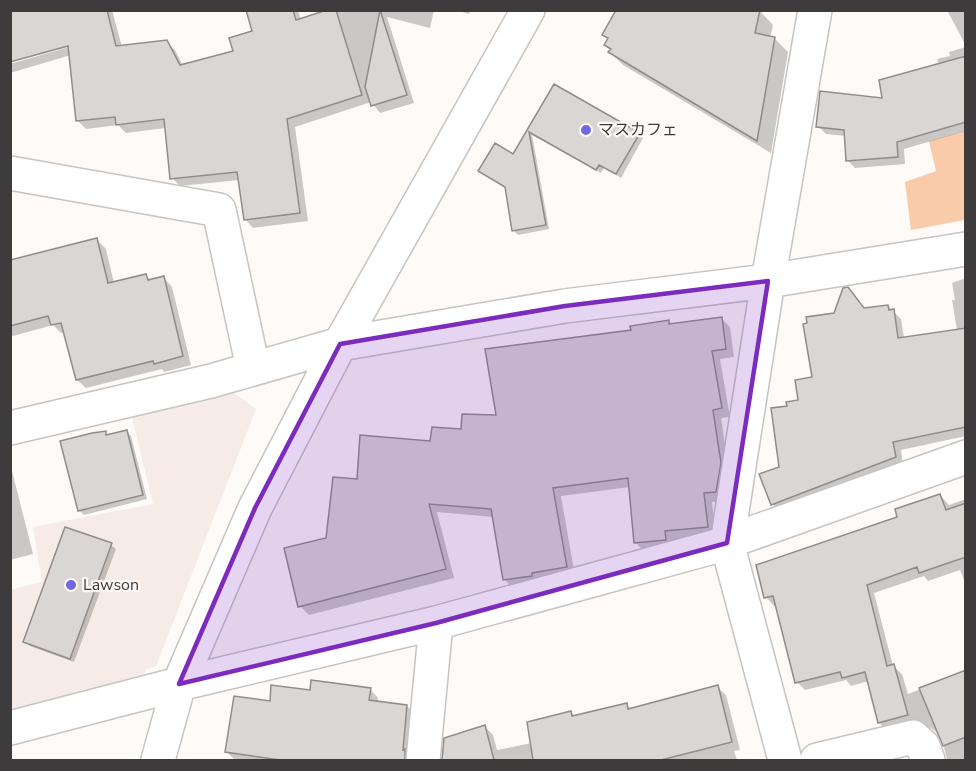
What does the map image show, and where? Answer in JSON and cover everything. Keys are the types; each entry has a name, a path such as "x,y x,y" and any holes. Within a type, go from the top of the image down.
{"street":[{"path":"158,760 179,684 255,508 340,344 528,10"},
{"path":"785,760 727,543 768,281 815,10"},
{"path":"10,173 219,210 254,368"},
{"path":"10,428 211,381 340,344 565,306 768,281 966,249"},
{"path":"10,728 179,684 436,623 727,543 966,457"},
{"path":"423,760 436,623"},
{"path":"817,760 913,737 923,746 928,760"}],"highlighted area":[{"path":"768,281 727,543 436,623 179,684 255,508 340,344 565,306"}],"shaded area":[{"path":"965,131 965,220 911,230 905,182 936,171 929,141"},
{"path":"234,393 256,409 156,666 145,670 144,681 11,713 10,590 42,582 33,527 153,504 132,417"}],"building":[{"path":"10,10 107,10 116,46 167,40 180,65 233,51 229,38 252,31 246,10 293,10 296,20 327,10 336,10 362,95 287,119 300,213 244,220 237,172 170,179 164,119 116,125 115,117 76,121 68,46 10,62"},
{"path":"380,10 407,95 371,106 365,87"},
{"path":"616,10 760,10 755,33 775,37 757,141 608,52 611,49 604,45 608,38 602,35"},
{"path":"966,56 966,122 897,142 898,157 846,161 844,130 816,127 820,91 882,98 879,80"},
{"path":"554,84 640,133 616,174 599,165 596,170 529,132 546,225 512,231 505,187 478,171 495,143 513,154"},
{"path":"97,238 108,283 146,274 148,280 164,276 183,356 76,380 61,323 51,325 48,316 10,326 10,260"},
{"path":"848,287 864,308 888,305 889,310 894,309 898,338 966,328 966,427 893,442 896,457 771,505 759,474 779,467 771,408 787,406 786,402 798,400 795,380 812,377 803,324 807,323 806,317 834,313 843,288"},
{"path":"722,317 726,349 712,351 722,408 713,410 721,463 716,492 704,493 708,527 665,531 666,540 634,543 628,478 553,488 567,567 532,573 532,576 503,580 491,509 429,504 446,569 298,607 284,548 326,538 333,477 357,479 360,435 430,441 432,427 461,429 462,414 496,415 485,349 631,330 630,326 669,320 669,324"},
{"path":"127,430 143,495 78,511 60,441 92,433 106,431 106,435"},
{"path":"940,494 946,510 966,503 966,557 919,573 917,567 867,585 887,666 894,664 908,715 878,723 865,672 842,678 840,672 795,683 773,596 764,598 756,565 897,517 895,509"},
{"name":"Lawson","path":"65,527 112,543 70,659 23,642"},
{"path":"966,670 966,737 943,746 919,688"},
{"path":"311,680 371,688 369,700 407,705 403,750 405,749 405,760 280,760 225,752 234,696 270,701 271,685 310,690"},
{"path":"718,685 732,742 661,760 533,760 527,722 571,711 572,716 627,703 628,709"},
{"path":"485,725 494,760 442,760 444,738"}],"place":[{"name":"マスカフェ","path":"586,130"},
{"name":"Lawson","path":"71,585"}]}
